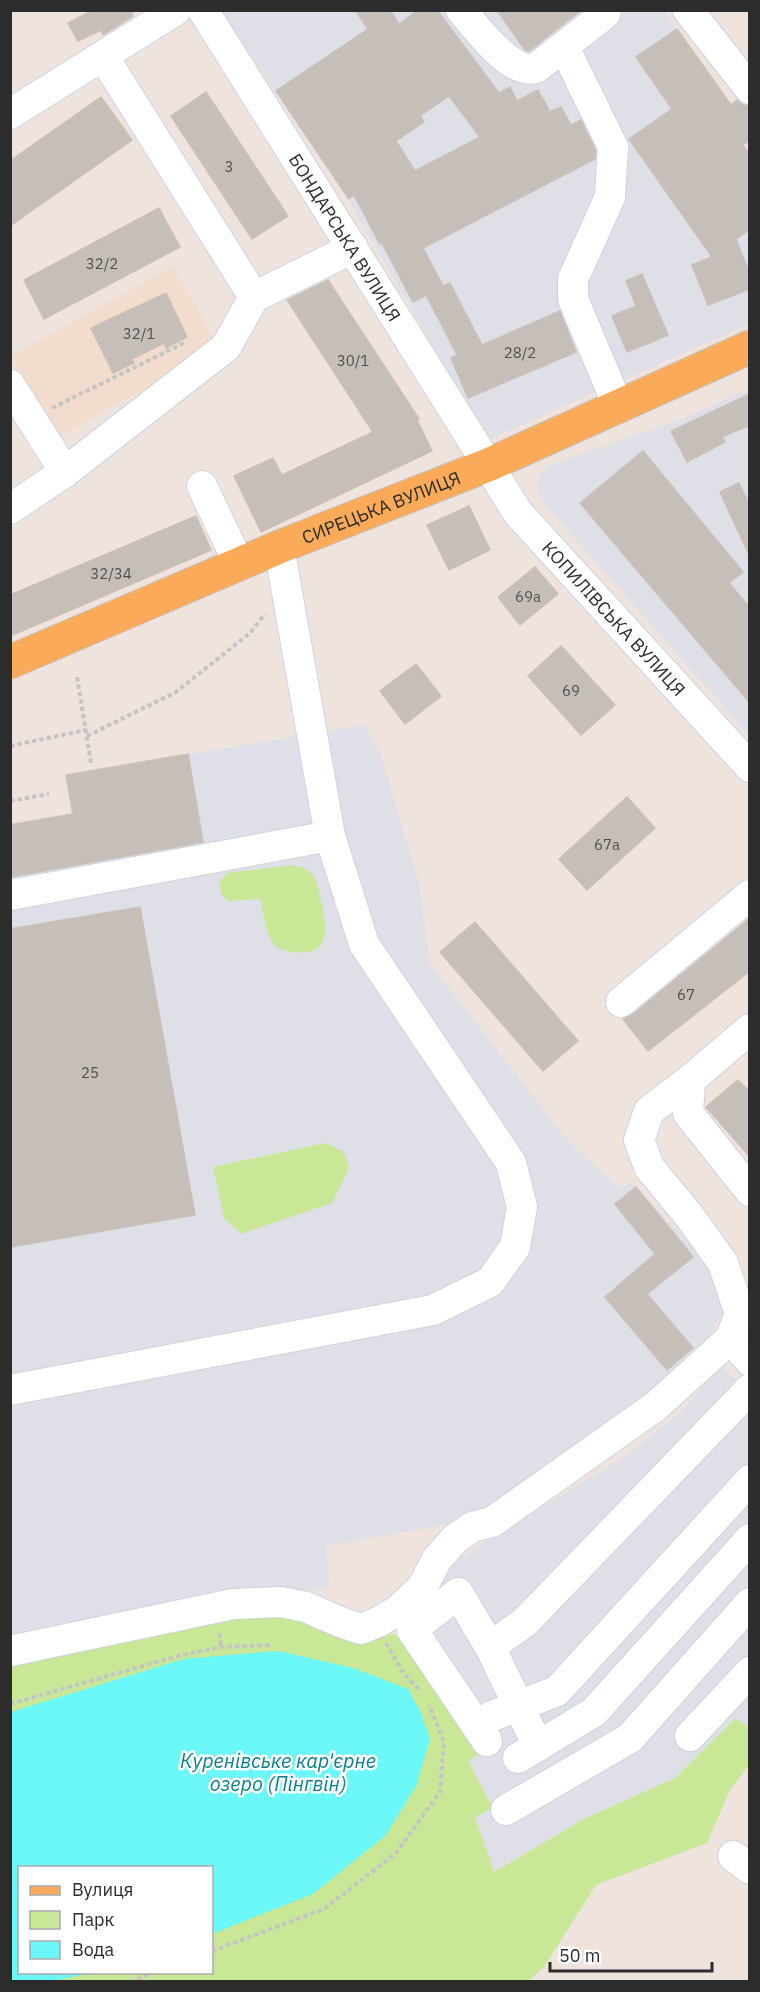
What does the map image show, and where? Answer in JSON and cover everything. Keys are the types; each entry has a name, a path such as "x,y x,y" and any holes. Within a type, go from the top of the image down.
{"main road":[{"name":"СИРЕЦЬКА ВУЛИЦЯ","path":"10,662 279,547 488,465 750,347"}],"street":[{"path":"10,114 176,10"},
{"name":"БОНДАРСЬКА ВУЛИЦЯ","path":"203,10 488,465"},
{"path":"461,10 500,53 527,69 536,68 605,14 606,10"},
{"path":"688,10 750,89"},
{"path":"564,47 613,147 610,197 573,279 572,288 573,299 618,406"},
{"path":"103,56 254,297"},
{"path":"10,509 64,472 226,347 254,297 353,248"},
{"path":"10,386 64,472"},
{"name":"КОПИЛІВСЬКА ВУЛИЦЯ","path":"488,465 518,513 750,767"},
{"path":"202,486 239,564"},
{"path":"10,1390 433,1310 490,1282 515,1247 522,1207 511,1162 364,944 330,836 279,547"},
{"path":"10,895 330,836"},
{"path":"621,1002 750,895"},
{"path":"394,1622 422,1588 437,1559 455,1539 472,1527 492,1521 656,1406 730,1339 741,1314 723,1263 690,1217 649,1167 639,1140 649,1111 747,1037"},
{"path":"690,1080 688,1113 750,1191"},
{"path":"730,1339 750,1361"},
{"path":"490,1647 525,1622 750,1389"},
{"path":"394,1622 490,1729 519,1704 557,1691 750,1480"},
{"path":"10,1651 233,1605 281,1602 306,1607 361,1629 394,1622 458,1593 490,1647 519,1704 528,1752 594,1712 750,1539"},
{"path":"506,1810 630,1738 750,1604"},
{"path":"690,1736 750,1672"}],"path":[{"path":"31,418 186,342"},
{"path":"87,736 176,692 250,633 286,587"},
{"path":"77,677 91,763"},
{"path":"10,746 86,730"},
{"path":"10,801 49,794"},
{"path":"394,1622 404,1674 422,1692"},
{"path":"10,1704 178,1656 221,1647 270,1645"},
{"path":"213,1951 324,1909 396,1853 440,1792 444,1742 427,1701"},
{"path":"130,1982 149,1974"}],"shaded area":[{"path":"221,11 664,11 731,104 748,93 749,96 749,140 743,145 750,152 749,324 487,440 354,209"},
{"path":"173,266 219,348 57,438 11,356"},
{"path":"749,389 749,735 540,499 537,487 541,472 550,465 679,420"},
{"path":"364,725 380,752 420,886 429,963 569,1142 621,1189 631,1182 697,1251 728,1304 697,1357 488,1517 326,1546 329,1588 235,1598 11,1647 11,825 73,814 66,775"},
{"path":"719,1366 738,1382 750,1406 749,1728 736,1718 675,1778 584,1819 493,1872 475,1816 493,1808 468,1760 481,1753 395,1634 432,1601 447,1569 498,1533 625,1457 685,1408"}],"green space":[{"path":"293,865 313,875 319,890 325,921 324,938 321,945 315,950 306,952 290,952 277,947 268,934 260,899 228,901 221,894 219,882 227,873"},
{"path":"325,1143 344,1152 349,1168 332,1203 241,1234 224,1218 213,1167"},
{"path":"287,1606 363,1635 395,1634 433,1678 482,1752 468,1761 493,1808 475,1817 494,1872 584,1819 675,1778 736,1718 749,1728 749,1765 730,1790 707,1843 596,1885 544,1967 528,1981 11,1982 11,1654"}],"water":[{"name":"Куренівське кар'єрне озеро (Пінгвін)","path":"278,1651 353,1668 408,1689 421,1713 430,1739 416,1786 386,1835 313,1894 213,1934 213,1866 18,1866 18,1974 87,1974 53,1981 11,1981 11,1712 184,1659"}],"building":[{"path":"93,10 131,10 133,16 103,35 101,30 78,41 68,23"},
{"path":"355,10 390,10 399,24 418,10 437,10 499,93 510,87 517,101 538,90 550,112 561,107 571,125 581,120 596,151 595,159 423,248 443,286 450,283 482,345 560,311 576,352 468,398 451,358 457,355 426,295 413,302 354,195 349,199 276,91 368,29","holes":["449,96 480,137 415,171 396,141 424,122 420,116"]},
{"path":"497,10 581,10 529,51 525,50"},
{"path":"677,29 731,105 737,100 743,105 750,106 750,140 742,145 750,155 750,229 736,239 750,275 750,289 708,305 692,265 712,257 629,139 672,109 636,57"},
{"path":"206,92 288,216 252,239 171,116"},
{"path":"101,97 132,140 10,226 10,161"},
{"path":"159,208 180,247 44,319 24,280"},
{"path":"642,274 668,335 627,352 612,316 636,306 626,281"},
{"path":"328,280 419,419 417,420 432,451 261,532 234,476 273,458 282,475 373,432 287,300"},
{"path":"166,293 187,337 166,348 164,343 132,359 134,363 113,373 91,328"},
{"path":"750,394 750,425 722,437 725,442 687,462 671,431"},
{"path":"643,451 743,572 729,583 750,608 750,703 580,503"},
{"path":"739,483 750,506 750,557 720,492"},
{"path":"469,506 490,550 449,570 427,525"},
{"path":"196,516 211,550 10,636 10,595"},
{"path":"535,567 558,594 520,625 498,597"},
{"path":"561,646 615,705 581,735 528,676"},
{"path":"416,664 441,696 405,724 380,691"},
{"path":"188,754 203,842 10,877 10,825 73,814 66,775"},
{"path":"627,797 655,828 587,890 559,859"},
{"path":"140,907 195,1215 10,1247 10,929"},
{"path":"750,918 750,971 648,1051 623,1019 632,1015"},
{"path":"475,922 578,1041 543,1071 440,952"},
{"path":"738,1080 750,1092 750,1157 706,1107"},
{"path":"636,1187 693,1257 647,1294 693,1348 667,1370 605,1297 655,1254 615,1204"}]}
